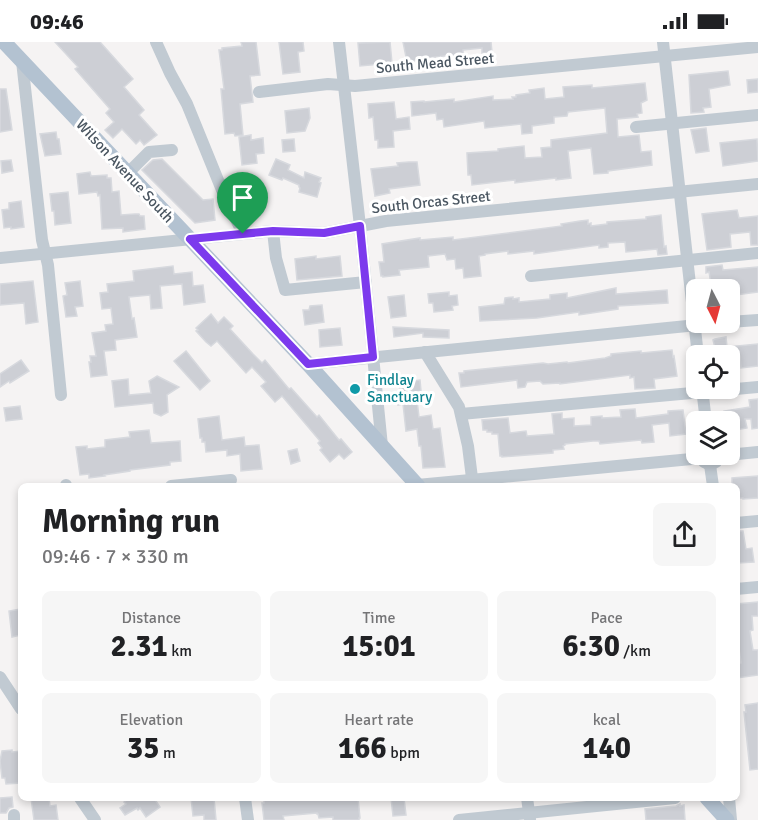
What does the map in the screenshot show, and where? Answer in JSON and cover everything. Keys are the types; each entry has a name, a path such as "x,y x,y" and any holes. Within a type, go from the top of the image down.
{"main road":[{"name":"Wilson Avenue South","path":"4,42 308,364 414,483"},
{"path":"709,801 729,820"}],"street":[{"path":"156,42 187,104 222,190 243,234"},
{"path":"339,42 382,446"},
{"path":"663,42 689,279"},
{"name":"South Mead Street","path":"258,92 328,84 355,86 758,47"},
{"path":"22,61 61,395"},
{"path":"636,127 758,115"},
{"path":"128,173 149,152 172,150"},
{"name":"South Orcas Street","path":"0,258 273,231 324,233 386,221 758,184"},
{"path":"273,231 276,258 285,290 366,282"},
{"path":"531,276 758,253"},
{"path":"740,321 758,320"},
{"path":"308,364 686,327"},
{"path":"425,352 459,407 473,483 686,461"},
{"path":"740,388 758,387"},
{"path":"461,414 686,392"},
{"path":"740,454 758,452"},
{"path":"710,465 712,483"},
{"path":"201,483 231,480"},
{"path":"740,523 758,521"},
{"path":"740,589 758,587"},
{"path":"0,677 18,704"},
{"path":"86,801 95,820"},
{"path":"245,801 248,820"},
{"path":"527,801 529,816"},
{"path":"459,820 529,816 651,801"},
{"path":"729,801 729,820"}],"building":[{"path":"55,42 100,42 133,79 124,87 144,110 139,115 157,135 144,145 140,140 136,144 122,129 113,138 105,130 114,122 106,113 110,109 75,69 78,67"},
{"path":"241,42 256,42 260,75 250,76 253,102 240,104 243,135 235,136 234,133 225,134 221,89 224,89 219,50 242,46"},
{"path":"279,42 303,42 304,51 298,52 300,72 283,74"},
{"path":"390,42 392,63 360,66 358,43"},
{"path":"403,42 491,42 492,52 482,53 482,48 463,50 463,56 452,58 452,55 407,62"},
{"path":"728,71 730,85 709,89 711,107 703,108 704,112 691,113 689,75"},
{"path":"758,79 758,92 748,93 747,80"},
{"path":"645,83 647,100 641,103 642,113 637,114 638,117 617,119 618,137 639,135 641,152 651,151 652,165 608,171 608,173 594,174 591,148 568,151 571,178 515,183 515,180 472,185 471,175 468,175 467,153 524,146 525,158 542,157 541,148 551,147 551,140 607,133 605,108 568,112 567,116 554,117 554,123 532,126 532,133 522,134 521,124 485,128 484,121 444,127 443,119 437,120 436,113 412,116 411,102 454,99 454,102 493,96 493,100 513,99 512,97 516,95 530,93 529,90 544,88 545,99 564,97 563,87 592,85 592,88"},
{"path":"0,89 6,89 12,130 0,132"},
{"path":"394,102 396,119 409,117 410,129 393,131 394,147 378,148 373,117 369,118 368,104"},
{"path":"309,108 310,118 305,131 287,133 285,111"},
{"path":"706,128 709,151 696,153 691,130"},
{"path":"56,132 61,154 45,156 40,134"},
{"path":"251,135 251,140 263,138 264,153 256,154 257,163 242,165 239,137"},
{"path":"294,139 295,151 283,152 282,140"},
{"path":"757,139 758,161 723,166 720,143"},
{"path":"162,159 203,200 213,199 215,220 195,223 142,170 153,160"},
{"path":"276,159 290,165 288,170 304,178 305,172 321,178 317,197 299,192 299,185 269,175"},
{"path":"11,160 13,171 2,173 1,161"},
{"path":"417,162 420,185 389,189 390,193 375,196 371,169 398,166 397,163"},
{"path":"90,172 91,176 107,175 107,178 111,178 112,192 119,191 121,215 144,216 145,229 123,232 123,228 102,229 100,195 98,196 97,192 79,194 77,174"},
{"path":"68,192 71,223 55,225 50,194"},
{"path":"21,201 24,227 4,228 2,210 9,209 9,203"},
{"path":"737,210 739,218 758,216 758,245 751,245 750,232 730,234 731,247 707,250 702,214"},
{"path":"661,215 664,247 666,246 667,254 658,255 657,249 626,252 625,242 608,243 608,247 599,248 599,245 534,254 534,251 508,254 508,251 479,256 481,276 464,278 463,268 456,269 455,259 447,260 445,254 428,256 429,267 399,270 400,275 381,276 379,262 384,262 382,244 420,238 420,240 453,237 453,240 562,226 561,224 588,220 591,226"},
{"path":"316,256 316,259 340,256 342,276 297,280 295,259"},
{"path":"722,265 723,270 758,267 758,292 740,294 740,279 710,279 709,272 706,273 706,267"},
{"path":"173,266 174,274 192,272 193,286 203,285 205,302 184,305 182,284 160,286 162,308 151,309 150,295 129,297 137,337 115,340 116,350 104,351 107,375 91,377 90,356 96,356 92,333 106,331 105,325 113,324 111,308 102,309 100,293 108,292 107,284 134,281 133,271"},
{"path":"33,281 38,322 26,324 24,303 0,305 0,284"},
{"path":"80,281 83,306 75,307 77,316 66,317 63,296 67,295 65,283"},
{"path":"616,288 616,294 667,290 668,303 618,306 618,309 579,315 579,312 537,318 480,321 479,307 504,304 505,298 519,298 519,302 550,299 550,295 567,293 567,298"},
{"path":"449,292 449,296 457,295 458,305 452,306 453,310 434,312 433,303 429,303 428,294"},
{"path":"404,295 406,316 391,318 388,297"},
{"path":"322,305 324,322 305,325 303,310 309,310 310,306"},
{"path":"211,314 218,323 224,317 233,326 230,329 253,354 262,363 265,360 289,389 291,388 317,417 319,415 352,452 344,459 339,454 330,462 320,450 322,448 318,443 320,441 282,396 275,402 261,386 266,382 252,367 246,373 217,341 211,346 206,342 196,328"},
{"path":"393,327 449,330 449,338 423,337 423,333 394,337"},
{"path":"340,328 342,345 320,347 319,330"},
{"path":"726,337 727,345 714,345 713,340"},
{"path":"758,344 758,366 741,368 740,346"},
{"path":"672,350 677,376 654,379 655,388 635,389 634,377 630,378 630,375 560,384 527,382 525,387 518,388 517,380 461,387 459,373 543,363 568,363 605,358 611,354"},
{"path":"186,351 210,381 200,390 174,361"},
{"path":"21,360 29,371 0,387 0,374"},
{"path":"157,376 179,387 167,395 168,412 161,416 154,413 153,403 115,407 112,381 128,379 129,395 151,393 149,381"},
{"path":"420,380 421,391 416,392 419,417 431,415 433,429 440,428 445,467 423,468 417,429 406,431 403,404 398,405 396,393 400,392 399,383"},
{"path":"758,399 758,428 752,429 751,419 745,419 747,428 740,429 740,411 724,411 750,407 749,400"},
{"path":"20,406 22,419 6,421 4,408"},
{"path":"635,409 636,418 683,410 686,434 670,436 669,423 652,425 654,442 642,443 641,440 600,444 599,441 593,441 565,444 564,449 553,450 553,453 502,457 498,434 483,430 482,420 508,418 510,433 526,431 527,436 554,434 552,414 562,413 562,419 574,418 574,426 591,425 591,417 621,417 620,410"},
{"path":"219,416 222,440 244,437 245,446 259,445 262,469 241,471 240,454 227,456 227,450 206,452 205,442 202,442 200,438 198,419"},
{"path":"149,430 151,443 180,441 181,461 105,476 89,478 89,474 80,475 76,447 87,446 87,449 105,447 105,440 130,437 129,432"},
{"path":"297,449 300,461 291,464 288,451"},
{"path":"758,476 758,498 740,498 740,483 732,483 732,478"},
{"path":"740,531 743,531 746,549 752,548 754,562 740,563"},
{"path":"758,602 758,616 752,616 753,630 750,631 753,650 758,650 758,675 740,678 741,663 740,604"},
{"path":"18,610 18,636 12,637 9,611"},
{"path":"758,703 758,769 750,770 744,712 746,712 745,705"},
{"path":"2,751 18,751 18,783 6,784 5,778 2,778 0,761"},
{"path":"12,797 13,807 9,808 6,813 0,813 0,798"},
{"path":"31,801 49,801 50,806 56,805 58,820 34,820"},
{"path":"156,801 160,807 146,817 140,808 125,815 120,808 126,804 124,802"},
{"path":"191,801 214,801 216,820 204,820 204,815 193,816"},
{"path":"264,801 358,801 360,818 359,820 333,820 333,817 319,818 317,813 283,816 284,820 264,820 262,803"},
{"path":"391,801 404,801 406,815 393,816"},
{"path":"680,804 680,806 684,805 685,820 646,820 645,809"}],"place":[{"name":"Findlay Sanctuary","path":"355,389"}],"route":[{"path":"360,226 373,357 308,364 190,239 243,234 273,231 324,233 360,226"}]}
